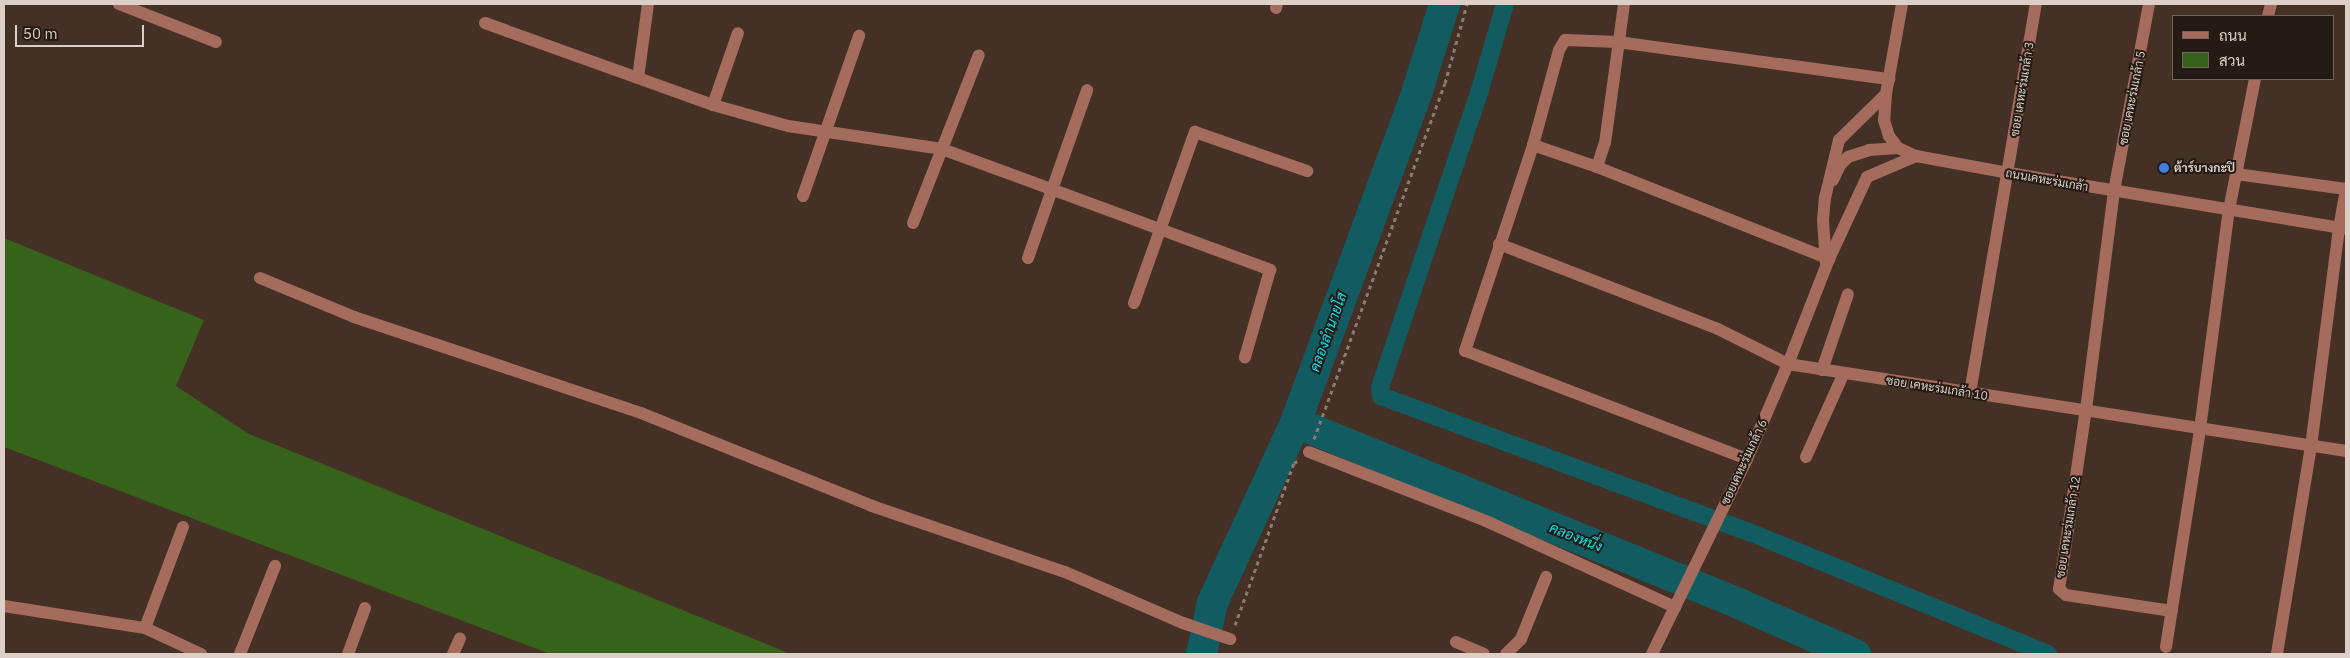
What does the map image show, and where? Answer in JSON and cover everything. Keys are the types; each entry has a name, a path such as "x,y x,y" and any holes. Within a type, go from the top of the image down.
{"street":[{"path":"119,4 216,42"},
{"path":"638,78 648,4"},
{"path":"1597,167 1605,143 1624,4"},
{"path":"1898,148 1889,136 1884,120 1886,94 1902,4"},
{"name":"ซอย เคหะร่มเกล้า 3","path":"1970,393 2009,173 2036,4"},
{"name":"ซอย เคหะร่มเกล้า 5","path":"2114,192 2149,4"},
{"path":"486,23 713,105 788,126 827,130 942,149 1270,270 1244,357"},
{"path":"713,105 738,33"},
{"path":"804,196 859,36"},
{"path":"1747,459 1465,351 1533,145 1562,42 1570,40 1618,42 1889,80"},
{"path":"913,223 979,55"},
{"path":"2166,647 2200,429 2229,210 2256,80"},
{"path":"1028,258 1087,90"},
{"name":"ซอยเคหะร่มเกล้า 6","path":"1827,261 1824,198 1839,140 1886,94"},
{"path":"1134,303 1195,132 1307,171"},
{"path":"1533,145 1597,167 1827,261"},
{"name":"ถนนเคหะร่มเกล้า","path":"1898,148 1916,156 2009,173 2342,229"},
{"name":"ซอยเคหะร่มเกล้า 6","path":"1824,198 1840,165 1848,157 1869,150 1898,148"},
{"name":"ซอยเคหะร่มเกล้า 6","path":"1652,654 1747,459 1788,364 1827,261 1867,177 1916,156"},
{"path":"2236,174 2346,189 2311,446 2277,654"},
{"path":"2086,409 2114,192"},
{"name":"ซอย เคหะร่มเกล้า 10","path":"1499,244 1718,329 1788,364 2086,409 2346,452"},
{"path":"260,278 354,317 641,413 872,506 1066,572 1183,623 1230,639"},
{"path":"1822,370 1848,294"},
{"path":"1806,457 1844,373"},
{"name":"ซอย เคหะร่มเกล้า 12","path":"2086,409 2059,591 2066,595 2172,611"},
{"path":"1309,452 1486,521 1678,602"},
{"path":"145,628 183,527"},
{"path":"240,654 275,566"},
{"path":"1506,654 1521,639 1546,577"},
{"path":"4,606 145,628 201,654"},
{"path":"348,654 365,608"},
{"path":"453,654 460,638"},
{"path":"1456,642 1484,654"}],"path":[{"path":"1230,639 1294,464 1309,452 1445,83 1467,4"}],"green space":[{"path":"4,238 204,320 176,386 249,434 791,654 550,654 4,447"}],"waterway":[{"name":"คลองลำนายโส","path":"1201,654 1212,602 1295,422 1417,90 1444,4"},
{"path":"1505,4 1479,93 1380,388 1381,396 1749,532 2048,654"},
{"name":"คลองหนึ่ง","path":"1295,422 1738,603 1855,654"}],"place":[{"name":"ต้าร์บางกะปิ","path":"2164,168"}]}
